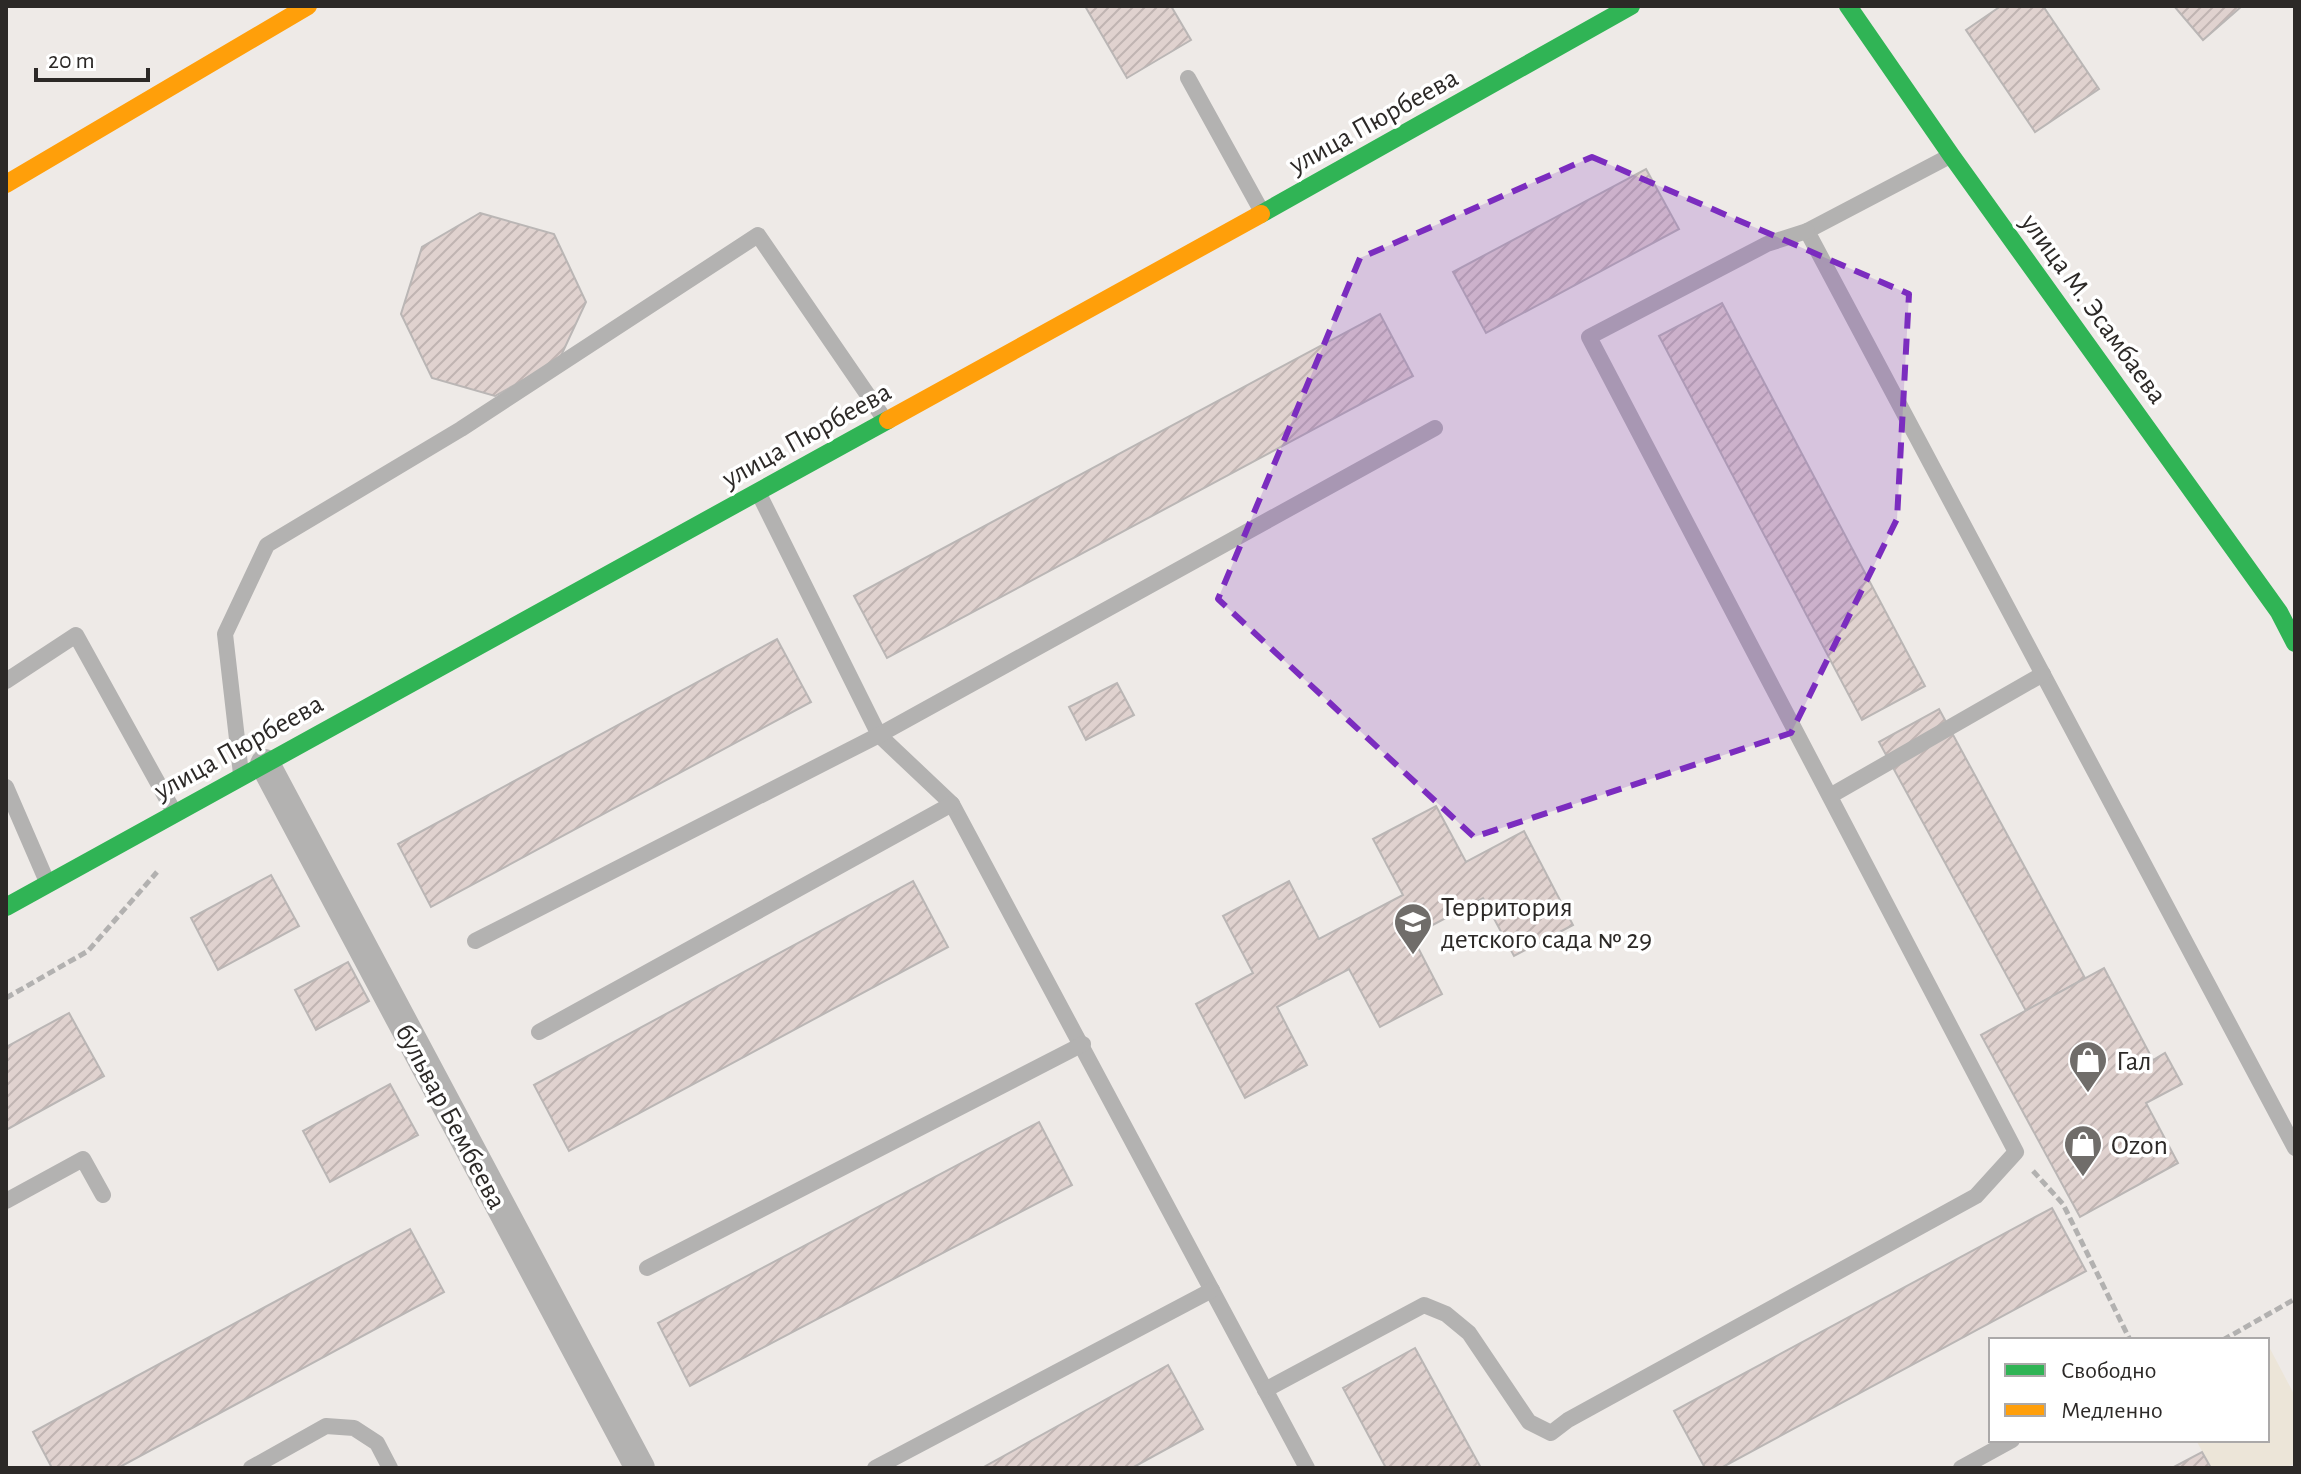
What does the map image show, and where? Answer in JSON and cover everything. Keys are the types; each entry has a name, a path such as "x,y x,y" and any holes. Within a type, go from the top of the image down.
{"main road":[{"path":"6,184 308,6"},
{"name":"улица Пюрбеева","path":"6,907 1263,213 1631,6"},
{"name":"улица М. Эсамбаева","path":"1848,6 1951,155 2287,608 2295,643"}],"street":[{"name":"бульвар Бембеева","path":"253,770 640,1468"}],"lane":[{"path":"1188,78 1263,213"},
{"path":"1265,1390 1424,1305 1446,1314 1469,1333 1529,1422 1551,1433 1568,1420 1976,1196 2016,1152 1589,337 1767,244 1807,231 1951,155"},
{"path":"1807,231 2295,1148"},
{"path":"253,770 225,634 267,545 461,429 758,235 886,422"},
{"path":"475,941 879,735 1435,428"},
{"path":"758,493 879,735 952,804 1307,1468"},
{"path":"6,681 76,635 175,813"},
{"path":"1830,796 2043,674"},
{"path":"6,787 48,884"},
{"path":"539,1032 952,804"},
{"path":"647,1268 1083,1044"},
{"path":"6,1201 83,1159 103,1195"},
{"path":"875,1468 1212,1290"},
{"path":"251,1468 326,1426 354,1428 377,1443 390,1468"},
{"path":"1961,1468 2008,1442"}],"path":[{"path":"6,998 88,951 165,863"},
{"path":"2016,1152 2063,1204 2129,1338"},
{"path":"2227,1338 2295,1299"}],"highlighted area":[{"path":"1592,157 1909,294 1897,519 1791,733 1474,837 1218,599 1360,258"}],"shaded area":[{"path":"2269,1347 2295,1396 2295,1463 2285,1468 2211,1468 2197,1442 2269,1442"}],"building":[{"path":"1085,6 1171,6 1191,40 1127,78"},
{"path":"2001,6 2043,6 2099,89 2035,132 1966,30"},
{"path":"2174,6 2242,6 2203,40"},
{"path":"1646,169 1679,229 1486,333 1453,272"},
{"path":"480,213 554,234 586,302 559,360 495,396 432,378 401,314 422,247"},
{"path":"1722,303 1925,686 1862,720 1659,336"},
{"path":"1380,314 1413,376 887,658 854,596"},
{"path":"777,639 811,702 431,907 398,844"},
{"path":"1117,683 1134,715 1086,740 1069,707"},
{"path":"1939,709 2085,978 2026,1011 1879,742"},
{"path":"1436,806 1466,862 1524,831 1573,925 1514,956 1483,898 1412,936 1442,994 1380,1027 1349,969 1277,1007 1307,1065 1245,1098 1196,1004 1253,973 1223,916 1289,881 1319,939 1403,895 1373,839"},
{"path":"271,875 299,926 218,970 191,918"},
{"path":"913,881 948,947 569,1151 534,1085"},
{"path":"348,962 369,1001 316,1030 295,990"},
{"name":"Гал","path":"2104,968 2153,1060 2165,1053 2182,1084 2146,1103 2178,1163 2080,1217 1981,1035"},
{"path":"69,1013 104,1076 6,1130 6,1047"},
{"path":"390,1084 418,1135 330,1182 303,1131"},
{"path":"1039,1122 1072,1185 690,1386 658,1323"},
{"path":"2052,1208 2086,1271 1721,1468 1705,1468 1674,1411"},
{"path":"410,1229 444,1292 118,1468 52,1468 33,1432"},
{"path":"1415,1348 1481,1468 1386,1468 1343,1388"},
{"path":"1168,1365 1203,1429 1132,1468 982,1468"},
{"path":"2202,1452 2211,1468 2172,1468"}],"traffic: fast":[{"path":"1261,214 1631,6"},
{"path":"1848,6 1951,155 2279,612 2295,643"},
{"path":"6,907 888,420"}],"traffic: slow":[{"path":"6,184 308,6"},
{"path":"888,420 1261,214"}],"place":[{"name":"Территория детского сада № 29","path":"1413,956"},
{"name":"Гал","path":"2088,1094"},
{"name":"Ozon","path":"2083,1178"}]}
